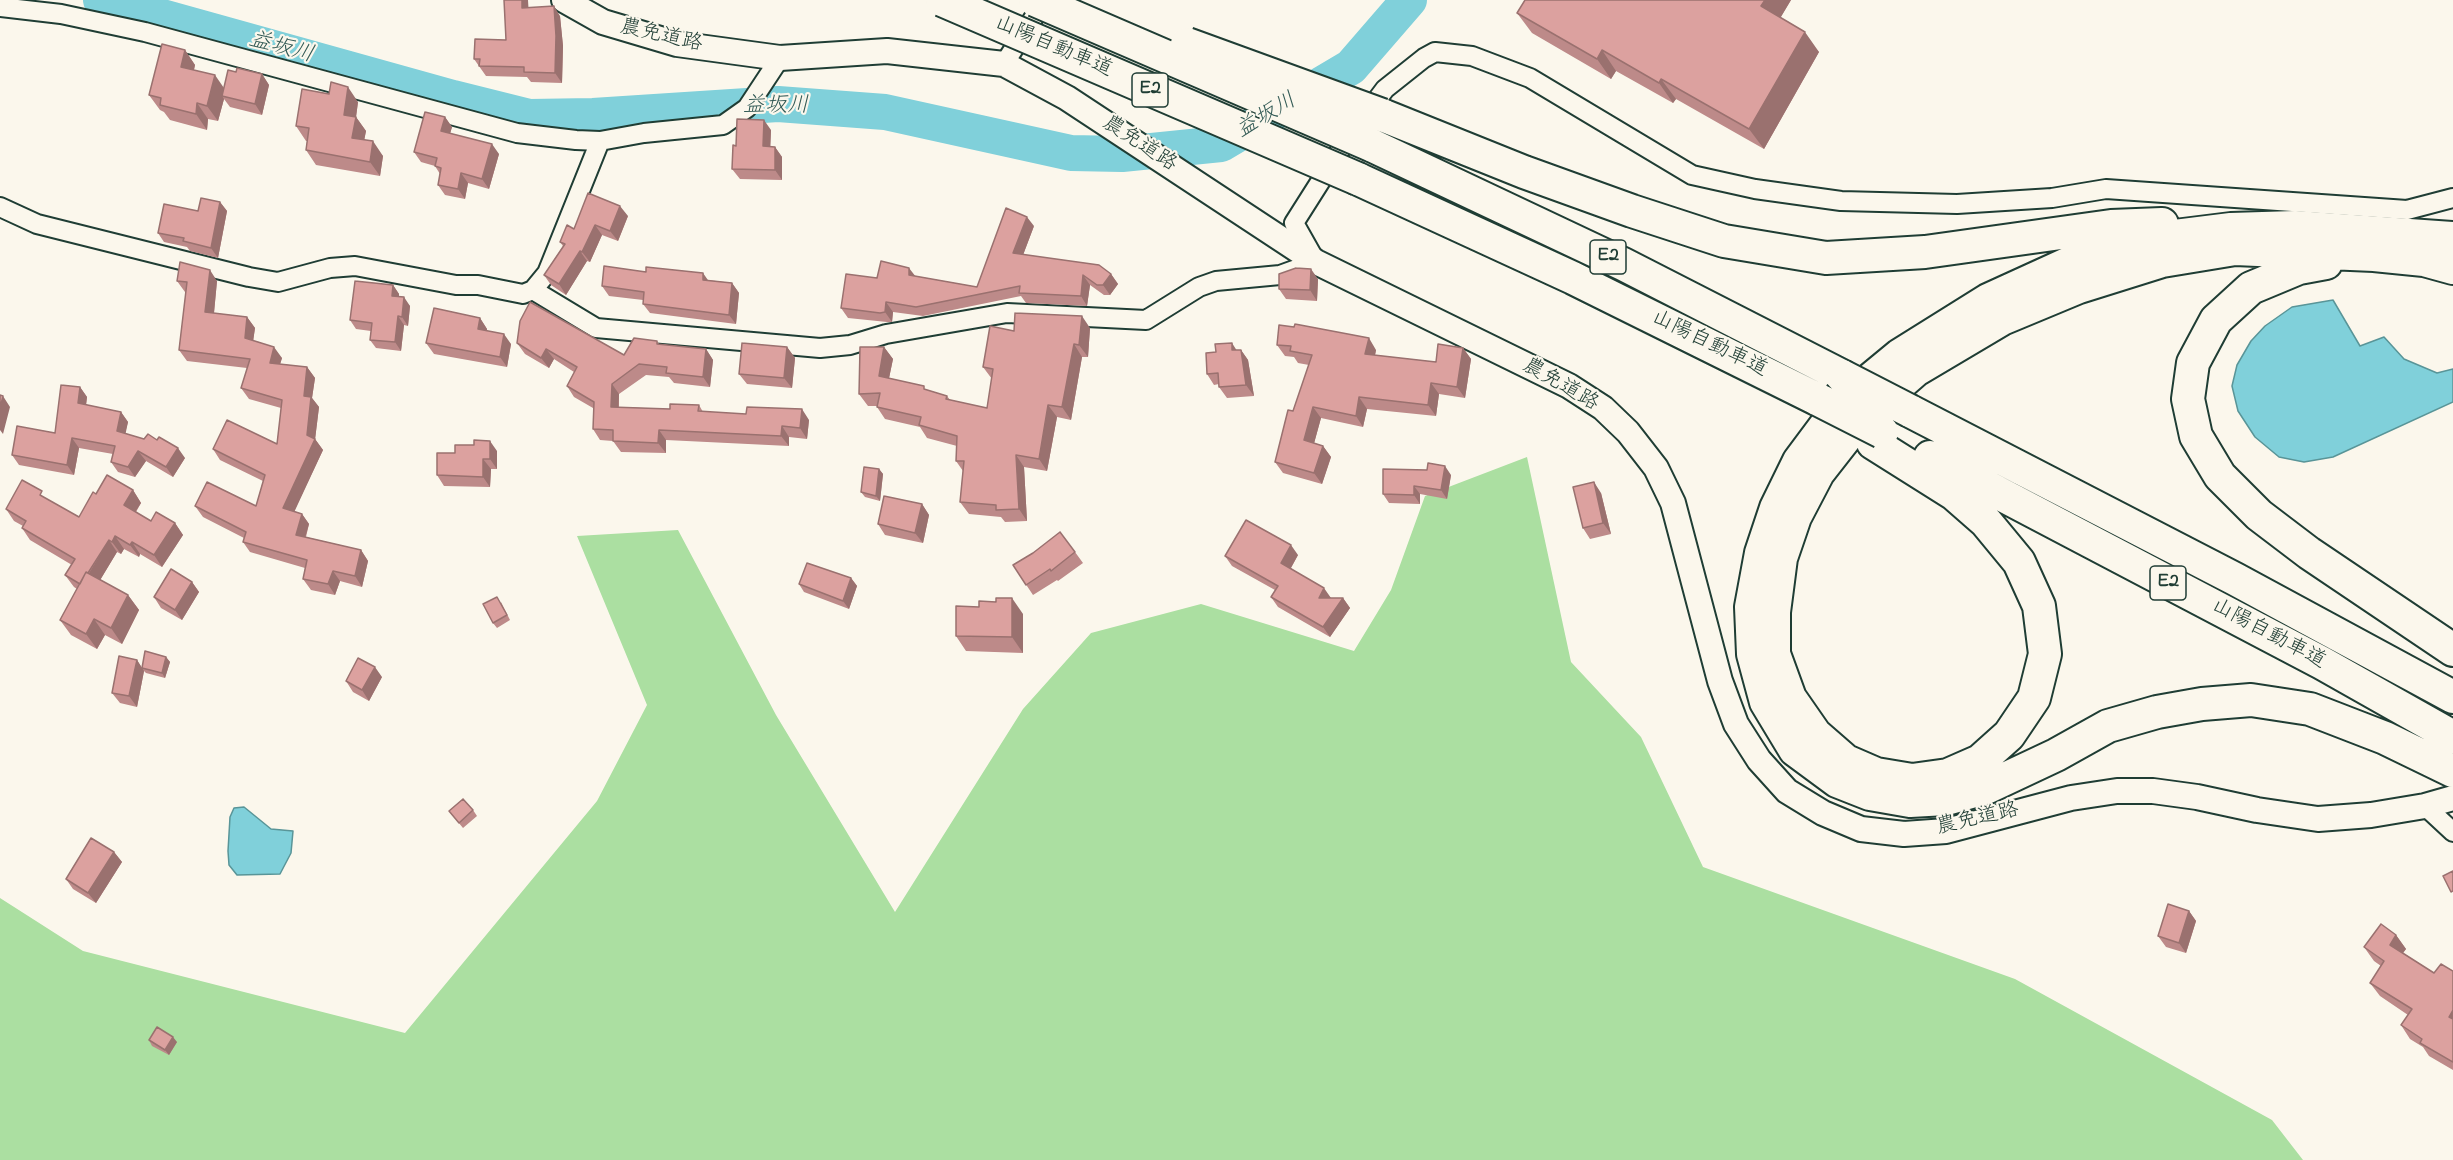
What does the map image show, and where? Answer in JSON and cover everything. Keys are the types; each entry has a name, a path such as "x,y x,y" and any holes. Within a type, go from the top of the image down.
{"highway":[{"name":"山陽自動車道","path":"942,0 1358,179 1573,278 1819,400 1877,438 2322,663 2453,737"},
{"name":"山陽自動車道","path":"1035,0 1371,145 1623,264 2235,579 2453,697"},
{"path":"1065,0 1382,115 1535,176 1724,241 1826,258 1925,252 2111,226 2197,223 2231,229"},
{"path":"2453,238 2295,227 2231,229 2159,238 2067,264 1988,300 1909,348 1843,402 1799,461 1776,508 1761,553 1752,607 1753,654 1766,702 1795,750 1837,781 1870,795 1910,801 1946,799 1988,787 2056,755 2108,726 2157,712 2202,704 2251,700 2310,710 2385,738 2453,771"},
{"path":"1877,438 1954,494 1986,522 2019,562 2039,606 2045,654 2034,698 2009,735 1995,748 1980,761 1948,776 1911,780 1876,774 1846,761 1815,734 1802,716 1790,698 1774,654 1774,612 1781,558 1795,517 1818,473 1861,418 1916,370 2002,319 2090,284 2162,261 2235,249 2374,255 2424,260 2453,268"},
{"path":"2374,255 2299,268 2251,288 2216,320 2193,363 2188,399 2196,436 2220,476 2259,515 2309,553 2453,650"}],"street":[{"name":"農免道路","path":"564,0 603,22 677,44 780,58 887,51 1004,63 1067,98 1316,262 1569,386 1603,408 1628,432 1656,468 1673,503 1720,681 1736,724 1759,760 1788,791 1823,813 1861,830 1904,834 1946,831 2071,798 2117,791 2153,791 2197,797 2257,810 2318,819 2371,816 2425,806 2453,798"},
{"path":"1004,63 1045,0"},
{"path":"0,7 61,14 145,32 517,133 576,140 600,141 644,133 723,125 747,108 767,81 780,58"},
{"path":"533,291 596,328 834,348 886,334 1008,313 1146,320 1199,287 1216,282 1280,275 1316,262 1294,223 1346,141 1385,89 1435,52 1472,56 1530,78 1692,175 1755,189 1841,201 1957,204 2052,198 2106,189 2407,210 2453,198"},
{"path":"0,207 37,224 249,277 278,282 330,268 355,266 456,285 478,285 513,294 523,294 533,291 547,273 600,141"},
{"path":"2425,806 2453,831"}],"green space":[{"path":"1527,457 1571,662 1641,737 1703,867 2015,979 2272,1120 2303,1160 0,1160 0,898 83,951 405,1033 597,801 647,705 577,536 678,530 776,715 895,912 1023,709 1091,633 1201,604 1354,651 1391,590 1425,496"}],"water":[{"path":"2333,300 2360,346 2384,337 2404,359 2437,373 2453,369 2453,402 2333,457 2304,462 2279,457 2255,437 2238,411 2232,386 2237,365 2251,341 2265,326 2292,307"},
{"path":"244,807 271,829 293,831 291,853 280,874 237,875 229,865 230,817 234,808"}],"building":[{"path":"504,0 522,0 522,8 554,6 555,73 524,72 524,67 479,66 480,59 474,59 475,39 506,40"},
{"path":"1525,0 1765,0 1761,6 1805,32 1749,129 1661,79 1659,83 1602,50 1597,59 1517,13"},
{"path":"162,44 185,50 181,67 215,75 207,106 197,103 196,114 160,105 161,98 149,95"},
{"path":"237,68 262,74 255,104 222,96 228,70 236,72"},
{"path":"331,82 348,87 344,115 356,117 352,138 373,141 370,162 306,150 309,128 296,126 302,89 329,94"},
{"path":"425,112 445,117 441,131 492,144 482,179 461,173 458,189 438,185 441,168 435,166 437,158 414,152"},
{"path":"737,119 764,120 763,146 775,147 775,170 732,169"},
{"path":"588,193 620,206 610,231 595,225 582,252 580,251 559,284 544,275 565,244 560,242 567,225 574,229"},
{"path":"201,198 220,202 211,248 183,241 184,238 158,233 164,204 198,211"},
{"path":"1006,208 1027,217 1013,253 1099,265 1111,274 1103,285 1097,285 1083,275 1081,296 1019,293 1020,286 916,307 886,302 885,312 880,313 841,308 846,274 877,278 881,261 909,268 909,275 977,287"},
{"path":"180,262 210,270 205,312 247,317 245,338 274,347 270,363 307,367 304,396 311,397 307,435 315,439 283,508 302,514 296,535 361,550 355,576 333,571 328,584 303,579 307,560 243,542 246,532 195,506 207,482 256,506 265,475 213,449 227,420 277,444 282,400 241,388 250,359 179,350 187,282 177,281"},
{"path":"604,266 646,272 646,267 703,273 703,280 732,283 729,315 643,304 644,292 602,286"},
{"path":"1296,268 1311,269 1310,290 1279,289 1279,274"},
{"path":"355,281 393,285 392,296 404,297 402,317 398,316 395,342 370,340 372,323 350,320"},
{"path":"530,302 624,355 634,338 657,341 657,344 706,349 703,377 666,373 667,367 639,364 612,384 611,407 670,409 670,404 699,405 698,411 746,414 747,407 802,409 800,428 782,426 781,436 659,430 658,443 613,441 613,430 593,429 594,402 567,386 577,367 546,349 541,358 517,343 520,321"},
{"path":"434,308 480,318 478,329 504,334 500,357 426,343"},
{"path":"1015,313 1082,316 1079,345 1074,344 1062,407 1048,405 1039,459 1016,455 1019,509 996,510 996,505 960,502 964,461 956,461 957,436 919,425 921,417 877,407 880,393 859,394 860,347 884,347 879,376 924,386 924,389 947,396 946,399 987,408 993,369 983,367 990,326 1014,331"},
{"path":"1295,324 1369,338 1365,354 1436,362 1438,344 1463,348 1457,387 1431,383 1428,405 1359,397 1356,416 1313,407 1304,440 1323,446 1314,473 1275,462 1288,410 1293,411 1312,355 1290,351 1291,346 1277,345 1279,325 1294,327"},
{"path":"742,343 787,347 784,378 739,374"},
{"path":"1232,343 1232,350 1241,350 1246,385 1219,387 1218,373 1207,374 1206,353 1216,352 1215,344"},
{"path":"61,385 80,387 78,403 121,412 117,431 144,439 148,434 157,440 159,437 178,448 166,467 138,451 128,467 111,462 115,446 72,438 67,465 12,455 17,426 55,433"},
{"path":"474,440 490,441 490,459 483,459 483,477 437,475 437,453 455,453 455,445 474,445"},
{"path":"1428,463 1445,466 1441,490 1414,486 1414,495 1383,494 1383,469 1427,470"},
{"path":"864,467 879,469 876,496 861,492"},
{"path":"107,475 133,490 124,505 151,521 156,512 175,523 154,555 132,542 130,545 115,536 112,542 109,540 80,584 65,575 75,559 22,528 26,521 6,509 22,480 42,491 40,495 79,517 93,492 96,494"},
{"path":"1594,482 1603,523 1583,528 1573,487"},
{"path":"884,496 922,504 915,533 878,524"},
{"path":"1246,520 1291,545 1281,563 1324,588 1319,598 1343,598 1323,627 1271,597 1278,586 1225,556"},
{"path":"1060,532 1075,552 1051,571 1050,569 1026,585 1013,565"},
{"path":"807,563 851,578 843,601 799,584"},
{"path":"171,569 192,582 175,610 154,597"},
{"path":"86,572 128,595 111,628 94,619 86,634 60,620"},
{"path":"497,597 507,615 493,623 483,604"},
{"path":"996,598 1012,598 1012,637 956,636 956,606 979,607 979,601 996,602"},
{"path":"145,651 166,657 162,673 142,668"},
{"path":"119,656 137,660 129,696 112,693"},
{"path":"358,658 375,667 362,690 346,681"},
{"path":"463,799 473,810 459,823 449,811"},
{"path":"91,838 114,852 88,893 66,879"},
{"path":"2453,871 2453,891 2451,892 2443,876"},
{"path":"2168,904 2189,911 2179,943 2158,936"},
{"path":"2381,924 2396,935 2390,945 2434,973 2441,964 2453,971 2453,1010 2449,1017 2453,1019 2453,1062 2420,1043 2422,1039 2401,1025 2412,1009 2370,983 2384,961 2364,947"},
{"path":"157,1027 173,1037 165,1050 149,1040"}],"waterway":[{"name":"益坂川","path":"101,0 529,117 593,116 778,104 885,112 1071,153 1122,154 1221,144 1351,67 1409,0"}]}
